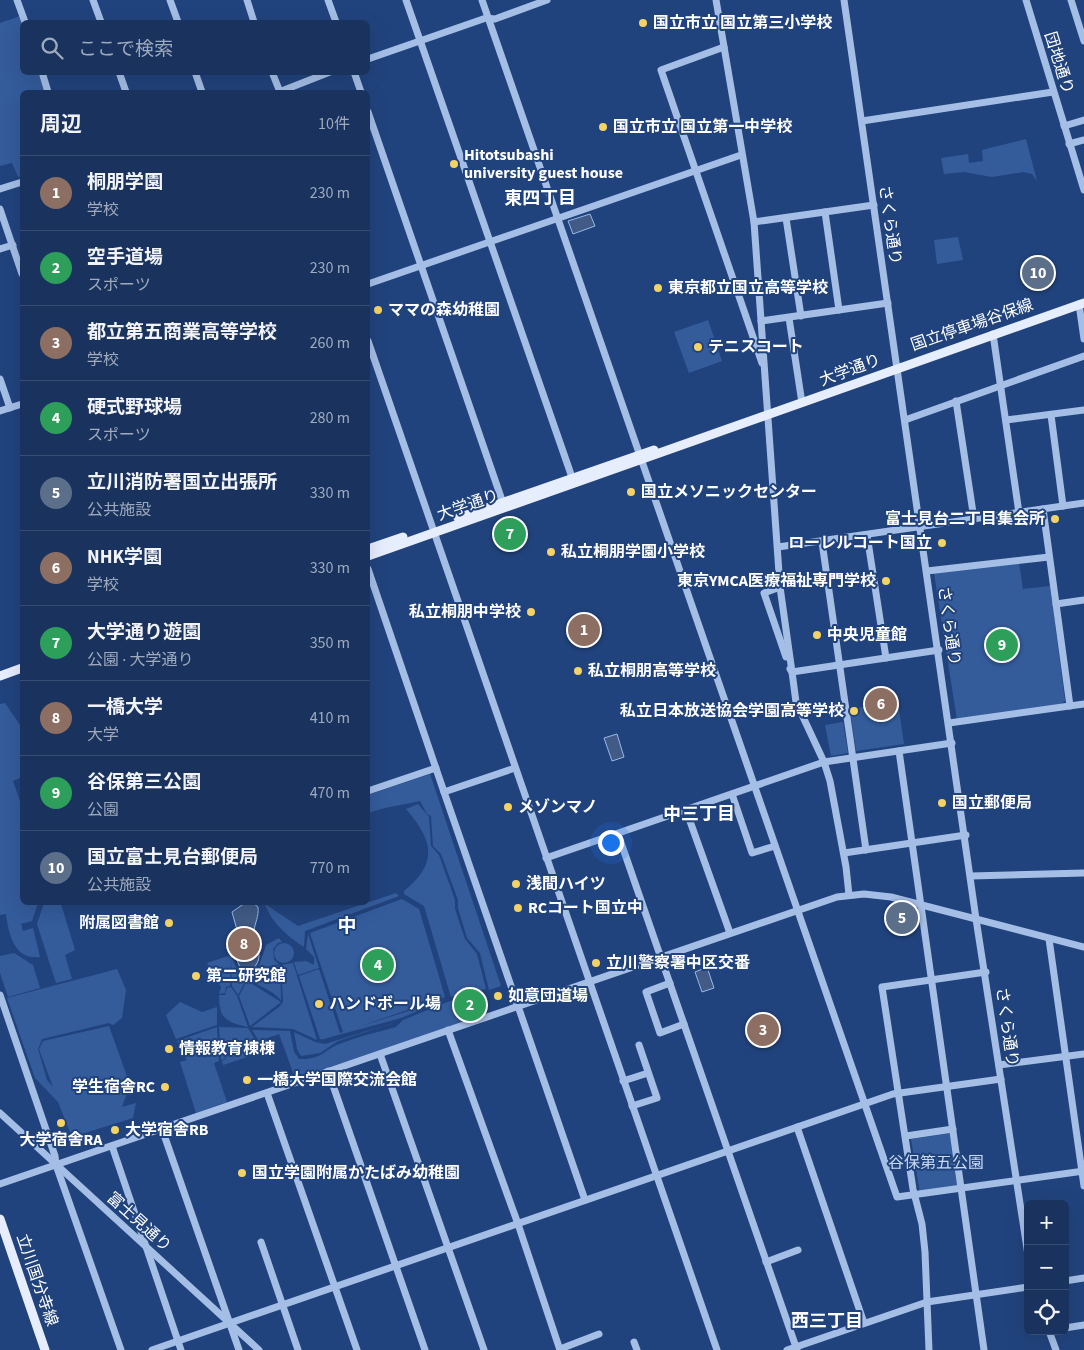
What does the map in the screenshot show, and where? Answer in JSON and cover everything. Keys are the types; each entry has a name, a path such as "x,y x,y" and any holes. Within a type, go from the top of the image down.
{"main road":[{"name":"国立停車場谷保線","path":"897,367 1082,303"},
{"name":"大学通り","path":"370,548 433,529 641,458 768,412 889,372 897,367"},
{"name":"大学通り","path":"370,555 433,529"},
{"path":"0,676 20,669"},
{"path":"0,682 20,675"},
{"name":"立川国分寺線","path":"0,1219 45,1350"}],"street":[{"path":"17,0 24,20"},
{"path":"94,0 100,20"},
{"path":"170,0 177,20"},
{"path":"246,0 253,20"},
{"path":"329,0 335,20"},
{"path":"406,0 573,480"},
{"path":"482,0 897,1197 1083,1172"},
{"path":"370,58 420,41 495,19 548,0"},
{"path":"716,0 754,222 780,587 796,702 824,762 844,853 849,895"},
{"name":"さくら通り","path":"844,0 966,835 976,919 986,972 1026,1245"},
{"name":"団地通り","path":"1026,0 1084,190"},
{"path":"1071,0 1082,29 1084,41"},
{"path":"724,47 661,70 765,373"},
{"path":"43,75 47,90"},
{"path":"119,75 125,90"},
{"path":"196,75 201,90"},
{"path":"273,75 278,90"},
{"path":"284,90 322,75"},
{"path":"355,75 360,90"},
{"path":"862,120 1053,92"},
{"path":"370,118 504,505"},
{"path":"1064,126 1084,120"},
{"path":"1069,144 1084,140"},
{"path":"370,283 742,155"},
{"path":"0,189 20,183"},
{"path":"754,222 874,205"},
{"path":"0,209 20,268"},
{"path":"825,212 839,310"},
{"path":"786,218 801,316"},
{"path":"0,249 13,245"},
{"path":"761,321 888,303"},
{"path":"1082,303 1084,339"},
{"path":"789,318 802,401"},
{"path":"992,334 1019,513"},
{"path":"370,347 717,1350"},
{"path":"905,420 956,400 1084,356"},
{"path":"0,379 10,408"},
{"path":"956,400 974,519"},
{"path":"0,411 20,405"},
{"path":"1006,420 1084,410"},
{"path":"1051,415 1064,506"},
{"path":"778,548 1084,503"},
{"path":"1043,509 1070,706"},
{"path":"867,535 886,658"},
{"path":"822,542 866,850"},
{"path":"927,571 1049,557"},
{"path":"370,575 585,1200"},
{"path":"780,587 764,592 792,672"},
{"path":"1056,604 1084,600"},
{"path":"792,672 939,650"},
{"path":"949,723 1084,704"},
{"path":"546,858 824,762 952,743"},
{"path":"899,751 984,1350"},
{"path":"370,790 436,768"},
{"path":"444,792 515,768"},
{"path":"732,794 752,853 776,846"},
{"path":"686,810 730,933"},
{"path":"618,834 796,1348"},
{"path":"844,853 966,835"},
{"path":"971,876 1084,873"},
{"path":"0,1184 797,909 849,895 877,895 1084,947"},
{"path":"1049,939 1084,1186"},
{"path":"929,1350 925,1252 916,1194 913,1189 900,1093 882,987 986,972"},
{"path":"670,983 646,992 654,1017 660,1033 684,1024"},
{"path":"0,995 55,1156 56,1165 122,1350"},
{"path":"448,1030 518,1224 560,1349 599,1334"},
{"path":"632,1106 657,1098 639,1045"},
{"path":"380,1054 484,1350"},
{"path":"999,1065 1084,1054"},
{"path":"328,1071 425,1350"},
{"path":"623,1081 648,1073"},
{"path":"152,1350 865,1103 900,1093 1001,1079"},
{"path":"267,1093 358,1350"},
{"name":"富士見通り","path":"0,1113 259,1350"},
{"path":"797,1127 864,1323"},
{"path":"162,1128 239,1350"},
{"path":"906,1136 953,1129"},
{"path":"112,1146 181,1350"},
{"path":"261,1242 298,1350"},
{"path":"766,1262 798,1250"},
{"path":"1069,1280 1084,1278"},
{"path":"787,1350 927,1302 1024,1288"},
{"path":"1069,1327 1084,1325"},
{"path":"1050,1335 1056,1350"},
{"path":"634,1342 637,1350"}],"green space":[{"path":"20,16 20,75 40,75 45,90 20,90 20,176 18,177 12,163 0,166 0,23"},
{"path":"1026,139 1037,181 1032,174 1023,172 992,177 964,172 944,174 941,158 968,154 969,163 983,161 982,150"},
{"path":"958,237 963,260 937,264 934,240"},
{"name":"テニスコート","path":"708,320 722,361 689,373 674,332"},
{"path":"1019,563 1023,589 1050,586 1065,701 1061,704 957,720 934,573"},
{"path":"898,702 904,744 856,751 850,709"},
{"path":"5,703 20,725 20,778 13,781 20,801 20,905 37,905 32,921 21,924 23,931 33,928 40,957 31,957 19,950 11,938 6,914 0,915 0,704"},
{"path":"843,722 848,753 831,756 825,725"},
{"path":"430,774 501,986 489,990 480,953 467,938 458,908 458,900 441,854 433,846 431,816 427,814 420,801 370,812 370,794"},
{"path":"418,804 429,817 431,846 439,855 455,900 455,909 465,939 477,954 486,989 451,997 424,906 404,894 404,891 423,871 427,861 428,851 422,831 406,809"},
{"path":"396,893 399,896 305,931 304,947 281,929 271,917 265,905 298,926 360,905 370,905 370,902"},
{"path":"402,899 419,909 445,997 355,1028 446,999 401,1018 320,1040 322,1039 320,1039 299,976 319,969 340,1033 343,1032 310,933"},
{"path":"43,905 61,905 75,950 65,955 72,979 56,983 37,924"},
{"path":"308,934 319,968 298,975 294,962 306,961 314,965 314,957 306,949"},
{"path":"279,938 282,942 278,943 273,949 274,960 279,964 258,969 266,945"},
{"path":"284,943 291,946 294,953 291,960 284,963 277,960 274,953 277,946"},
{"path":"14,953 33,965 40,988 8,997 0,973 0,956"},
{"path":"231,955 239,975 246,980 238,995 232,986 231,961 230,986 226,987 225,993 219,994 221,987 207,963"},
{"path":"293,963 317,1040 293,1029 252,1027 283,1002 281,965"},
{"path":"280,965 281,1000 273,993 248,979 256,971"},
{"path":"117,969 126,990 122,1018 113,1025 109,1023 42,1039 38,1049 47,1080 53,1087 39,1049 43,1041 109,1026 130,1085 122,1107 136,1103 133,1118 72,1137 58,1102 35,1078 7,998"},
{"path":"247,981 281,1002 250,1026 239,996"},
{"path":"231,987 237,996 248,1027 229,1021 222,1014 219,995 225,995 227,988"},
{"path":"450,1001 459,1001 467,1023 295,1078 279,1034 259,1041 252,1030 290,1031 294,1052 299,1059 307,1059 318,1056 336,1045 396,1027 403,1020"},
{"path":"180,1002 202,1012 217,1007 217,1025 176,1039 166,1015"},
{"path":"396,1022 338,1041 320,1053 301,1056 297,1049 294,1032 315,1042 325,1044"},
{"path":"217,1027 219,1061 214,1063 227,1102 196,1113 180,1062 187,1060 177,1041"},
{"path":"219,1027 248,1028 256,1041 224,1053 225,1059 221,1060"},
{"path":"256,1042 260,1053 223,1065 222,1061 226,1059 224,1053"},
{"name":"谷保第五公園","path":"952,1133 960,1187 920,1193 911,1139"}],"shaded area":[{"path":"590,214 595,226 573,234 568,221"},
{"path":"617,734 624,757 612,761 604,738"},
{"path":"242,905 256,905 258,907 254,937 259,955 256,965 251,971 240,967 235,956 239,937 232,912"},
{"path":"707,967 714,988 702,992 695,972"}],"place":[{"name":"国立市立 国立第三小学校","path":"643,23"},
{"name":"国立市立 国立第一中学校","path":"603,127"},
{"name":"Hitotsubashi university guest house","path":"454,164"},
{"name":"国立富士見台郵便局","path":"1038,273"},
{"name":"東京都立国立高等学校","path":"658,288"},
{"name":"ママの森幼稚園","path":"378,310"},
{"name":"テニスコート","path":"698,347"},
{"name":"国立メソニックセンター","path":"631,492"},
{"name":"富士見台二丁目集会所","path":"1055,519"},
{"name":"大学通り遊園","path":"510,534"},
{"name":"ローレルコート国立","path":"942,543"},
{"name":"私立桐朋学園小学校","path":"551,552"},
{"name":"東京YMCA医療福祉専門学校","path":"886,581"},
{"name":"私立桐朋中学校","path":"531,612"},
{"name":"桐朋学園","path":"584,630"},
{"name":"中央児童館","path":"817,635"},
{"name":"谷保第三公園","path":"1002,645"},
{"name":"私立桐朋高等学校","path":"578,671"},
{"name":"NHK学園","path":"881,704"},
{"name":"私立日本放送協会学園高等学校","path":"854,711"},
{"name":"国立郵便局","path":"942,803"},
{"name":"メゾンマノ","path":"508,807"},
{"name":"浅間ハイツ","path":"516,884"},
{"name":"RCコート国立中","path":"518,908"},
{"name":"立川消防署国立出張所","path":"902,918"},
{"name":"附属図書館","path":"169,923"},
{"name":"一橋大学","path":"244,944"},
{"name":"立川警察署中区交番","path":"596,963"},
{"name":"硬式野球場","path":"378,965"},
{"name":"第二研究館","path":"196,976"},
{"name":"如意団道場","path":"498,996"},
{"name":"ハンドボール場","path":"319,1004"},
{"name":"空手道場","path":"470,1005"},
{"name":"都立第五商業高等学校","path":"763,1030"},
{"name":"情報教育棟棟","path":"169,1049"},
{"name":"一橋大学国際交流会館","path":"247,1080"},
{"name":"学生宿舎RC","path":"165,1087"},
{"name":"大学宿舎RA","path":"61,1123"},
{"name":"大学宿舎RB","path":"115,1130"},
{"name":"国立学園附属かたばみ幼稚園","path":"242,1173"}],"district":[{"name":"東四丁目","path":"540,198"},
{"name":"中三丁目","path":"699,814"},
{"name":"中","path":"347,926"},
{"name":"西三丁目","path":"827,1321"}]}
